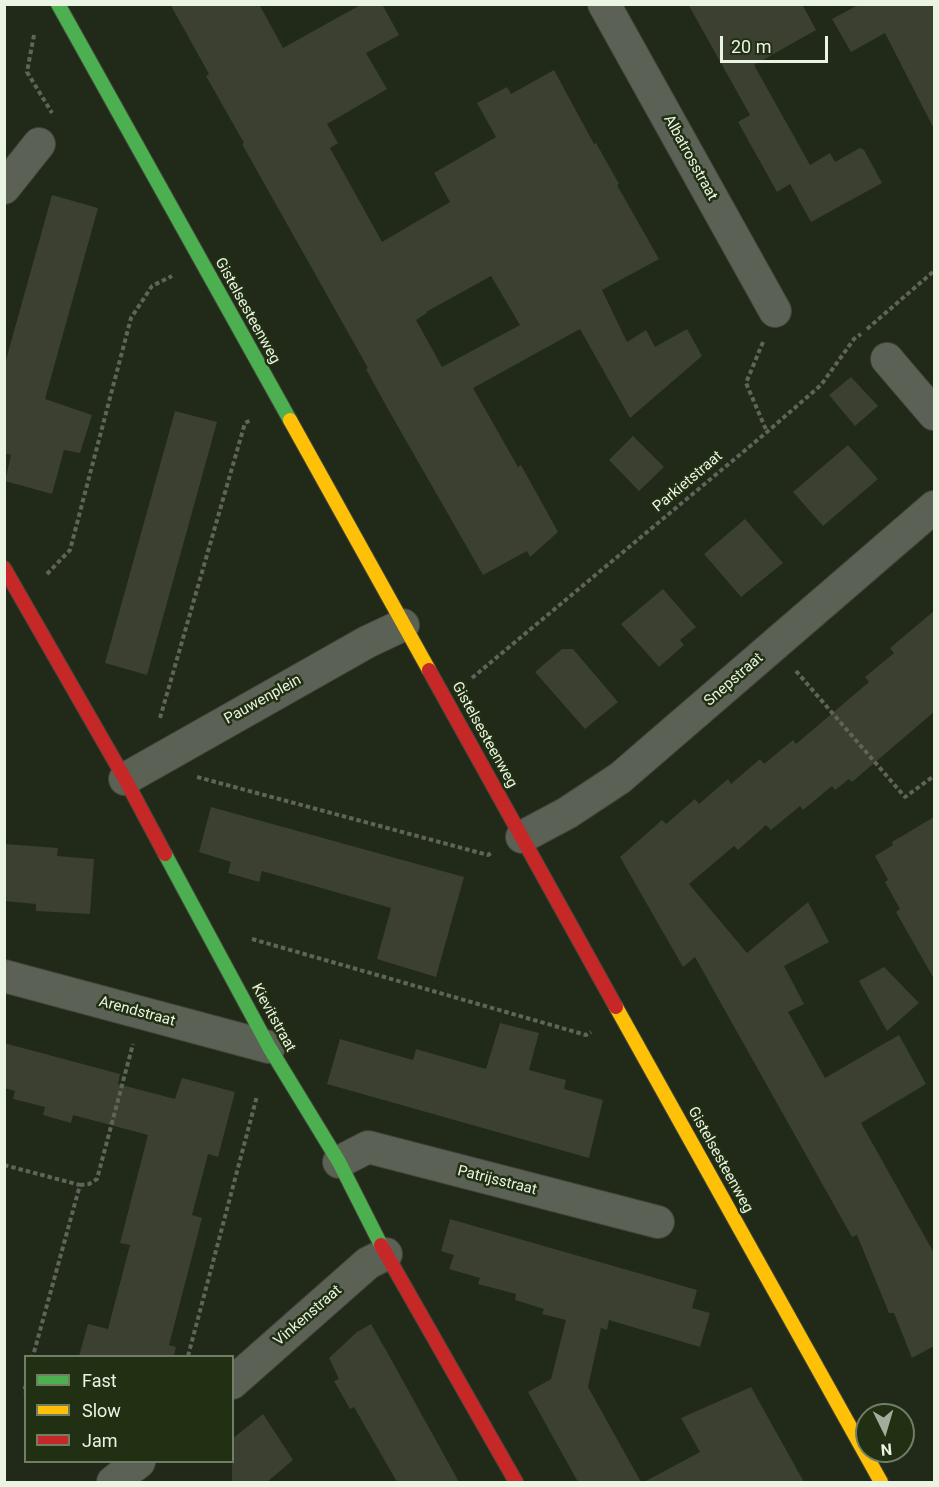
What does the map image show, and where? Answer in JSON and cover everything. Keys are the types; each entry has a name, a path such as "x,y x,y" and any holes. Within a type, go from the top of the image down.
{"main road":[{"name":"Gistelsesteenweg","path":"58,4 880,1482"},
{"name":"Kievitstraat","path":"8,584 125,779 276,1058 339,1162 386,1254 516,1482"}],"street":[{"name":"Albatrosstraat","path":"604,4 775,311"},
{"path":"4,188 39,144"},
{"path":"887,359 934,414"},
{"name":"Snepstraat","path":"522,837 567,813 620,778 934,507"},
{"name":"Pauwenplein","path":"125,779 380,635 403,625"},
{"name":"Arendstraat","path":"4,976 142,1013 276,1058"},
{"name":"Patrijsstraat","path":"339,1162 368,1147 658,1222"},
{"name":"Vinkenstraat","path":"234,1381 368,1263 386,1254"},
{"path":"113,1482 137,1463"}],"path":[{"path":"36,27 27,72 52,113 39,144"},
{"path":"8,584 49,573 70,550 131,318 152,286 202,263"},
{"name":"Parkietstraat","path":"442,695 476,676 767,432 821,385 854,339 934,271"},
{"path":"767,432 746,383 775,311"},
{"path":"281,405 245,423 153,739 163,756 180,773 488,855 522,837"},
{"path":"774,645 905,797 934,776"},
{"path":"214,944 234,934 586,1035 621,1018"},
{"path":"4,1165 80,1185 89,1184 97,1179 142,1013"},
{"path":"188,1355 260,1086 276,1058"},
{"path":"33,1355 80,1185"}],"building":[{"path":"170,4 259,4 283,48 362,4 382,4 399,35 366,53 387,89 327,124 338,143 330,148 382,242 450,202 434,173 496,137 477,103 507,87 511,94 554,70 659,259 602,290 627,342 646,330 655,347 687,329 702,356 630,418 580,329 473,388 518,467 521,465 558,532 530,557 527,551 483,575 389,411 366,369 368,368 242,144 244,143 206,76 209,74","holes":["491,276 520,325 442,367 416,320 426,312"]},
{"path":"688,4 802,4 816,30 754,65 810,165 830,153 835,162 860,148 864,150 882,183 811,222 790,184 777,192 738,122 750,115"},
{"path":"934,4 934,129 885,33 851,52 832,19 858,5"},
{"path":"52,195 98,208 45,399 92,415 80,453 64,450 52,494 5,481 11,455 4,453 4,367"},
{"path":"851,377 878,406 855,426 829,395"},
{"path":"175,411 217,422 147,675 105,663"},
{"path":"633,436 664,467 639,491 609,460"},
{"path":"848,445 878,479 823,526 793,492"},
{"path":"745,519 783,563 741,597 704,554"},
{"path":"663,589 696,627 680,640 684,645 659,667 621,624"},
{"path":"934,611 934,712 852,782 849,779 835,790 832,786 803,810 800,806 771,830 766,825 738,850 734,846 689,884 747,953 808,902 829,942 784,966 804,1004 788,1012 825,1078 899,1035 926,1084 861,1123 934,1253 934,1346 912,1358 894,1313 889,1313 857,1235 852,1237 695,957 683,967 620,857 662,820 666,824 695,799 699,804 728,779 731,784 760,759 764,764 793,740 796,744 869,682 865,677 894,653 890,648"},
{"path":"562,649 573,649 618,702 585,729 535,672"},
{"path":"211,807 464,877 436,977 377,959 391,908 262,871 259,882 228,873 231,862 199,852"},
{"path":"934,817 934,979 896,912 900,909 885,882 888,880 875,856 893,845 892,842"},
{"path":"4,844 58,848 57,856 94,859 90,914 36,911 36,904 4,901"},
{"path":"884,967 919,1003 887,1031 859,981"},
{"path":"500,1023 539,1033 529,1070 566,1080 564,1089 603,1100 589,1158 327,1084 340,1039 413,1060 416,1049 486,1069"},
{"path":"4,1043 120,1074 118,1084 175,1099 182,1078 235,1092 218,1157 208,1154 192,1215 202,1218 169,1345 176,1347 174,1355 79,1355 88,1324 108,1329 130,1245 120,1243 148,1135 73,1115 71,1123 43,1115 45,1107 13,1099 15,1091 4,1088"},
{"path":"450,1219 697,1290 692,1308 710,1313 700,1347 609,1320 607,1330 601,1328 588,1387 641,1482 578,1482 528,1392 551,1379 566,1320 542,1314 544,1309 515,1300 516,1294 478,1284 480,1278 449,1269 454,1255 441,1251"},
{"path":"371,1324 459,1482 397,1482 354,1407 350,1409 334,1381 339,1379 329,1358 357,1332"},
{"path":"751,1387 804,1482 644,1482 700,1452 681,1418"},
{"path":"263,1414 293,1460 267,1482 232,1482 234,1437"}],"traffic: fast":[{"path":"58,4 290,420"},
{"path":"165,854 269,1047 339,1162 381,1245"}],"traffic: slow":[{"path":"290,420 429,670"},
{"path":"616,1007 881,1482"}],"traffic: jam":[{"path":"4,568 125,779 165,854"},
{"path":"429,670 616,1007"},
{"path":"381,1245 516,1482"}]}
